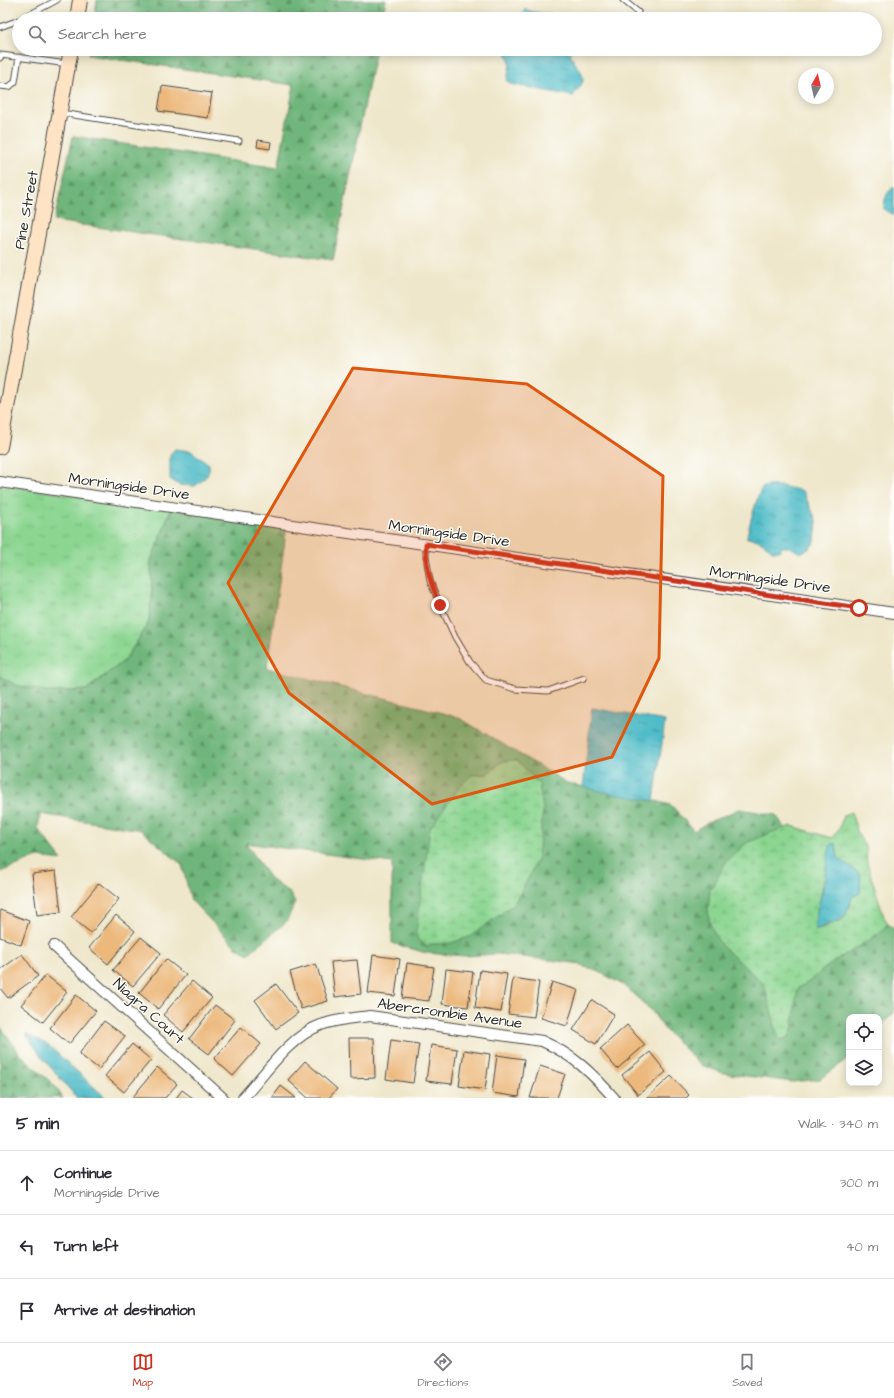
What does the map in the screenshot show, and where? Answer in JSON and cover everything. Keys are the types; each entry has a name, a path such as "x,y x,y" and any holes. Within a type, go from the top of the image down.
{"main road":[{"path":"77,12 80,0"},
{"name":"Pine Street","path":"0,447 70,56"}],"street":[{"name":"Morningside Drive","path":"0,482 894,613"},
{"name":"Niagra Court","path":"54,946 223,1098"},
{"name":"Abercrombie Avenue","path":"243,1098 295,1040 320,1025 346,1018 370,1016 542,1041 561,1050 579,1062 614,1098"}],"lane":[{"path":"34,12 57,0"},
{"path":"623,0 638,12"},
{"path":"0,27 12,22"},
{"path":"0,58 1,55 69,64"},
{"path":"0,86 9,88 15,82 19,57"},
{"path":"60,112 240,141"},
{"path":"426,544 426,556 430,582 437,599 455,637 470,662 486,680 514,688 548,692 584,678"}],"highlighted area":[{"path":"353,368 527,384 663,476 659,658 612,757 432,804 289,693 228,583"}],"green space":[{"path":"97,0 386,0 383,12 95,12"},
{"path":"95,56 375,56 333,260 54,221 73,136 278,168 294,85"},
{"path":"0,485 171,509 151,561 152,598 148,625 124,661 86,690 50,692 15,685 0,676"},
{"path":"171,509 287,525 267,668 458,717 567,783 609,793 641,797 671,805 694,831 705,824 739,809 776,815 785,828 746,843 726,862 710,891 708,911 710,924 720,944 764,984 778,1036 789,1037 793,1024 799,987 808,982 832,963 878,934 888,923 894,928 894,1013 882,1024 882,1014 846,1014 846,1060 820,1079 793,1082 723,1073 701,1065 666,1031 651,1010 623,985 594,969 580,966 582,964 498,954 465,956 426,953 392,943 392,863 246,843 271,880 289,892 295,903 286,922 248,954 235,946 191,900 182,865 141,830 40,814 38,829 62,860 38,857 0,872 0,676 15,685 50,692 86,690 124,661 148,625 152,598 151,561","holes":["503,761 528,772 539,784 543,809 538,857 514,904 471,936 451,943 431,944 427,946 418,940 472,775 487,774"]},
{"path":"517,760 539,784 543,809 538,857 530,875 514,904 471,936 451,943 431,944 427,946 418,940 416,933 430,828 461,785 472,775 487,774 503,761"},
{"path":"851,812 858,834 866,848 867,863 884,917 888,923 878,934 832,963 808,982 799,987 789,1037 781,1040 778,1037 764,984 720,944 715,935 710,924 708,911 710,891 726,862 746,843 792,826 832,838 840,827 843,815","holes":["831,844 836,844 838,858 852,870 858,872 849,908 842,920 816,930 815,925"]},
{"path":"0,1026 21,1055 55,1086 63,1098 0,1098"}],"water":[{"path":"525,9 536,12 524,12"},
{"path":"507,56 572,56 573,61 581,71 583,79 582,83 573,96 510,84 507,81 510,63"},
{"path":"894,187 894,215 884,209 884,202 886,196"},
{"path":"175,449 191,451 209,464 208,474 195,486 179,485 170,479 170,454"},
{"path":"781,486 803,491 817,522 815,542 810,548 800,553 790,547 783,547 779,551 772,551 761,542 755,539 747,538 748,529 760,491 764,487"},
{"path":"592,708 665,721 654,801 583,787"},
{"path":"831,844 836,844 838,858 861,875 860,893 852,897 846,913 840,920 815,930 817,913"},
{"path":"26,1034 48,1045 106,1098 77,1098 41,1056"}],"building":[{"path":"162,86 212,93 208,118 158,111"},
{"path":"258,140 271,142 270,149 257,147"},
{"path":"56,871 61,912 37,915 32,874"},
{"path":"99,883 119,899 91,933 71,917"},
{"path":"0,910 29,921 21,945 0,937"},
{"path":"116,915 135,931 108,964 89,948"},
{"path":"141,937 161,953 133,986 113,970"},
{"path":"22,954 38,976 8,998 0,988 0,970"},
{"path":"373,955 400,959 395,996 368,993"},
{"path":"166,959 186,975 158,1009 139,993"},
{"path":"357,960 361,994 335,997 331,962"},
{"path":"407,963 434,967 429,1001 402,998"},
{"path":"316,964 328,1001 301,1009 290,972"},
{"path":"446,969 473,972 468,1007 442,1004"},
{"path":"480,970 507,974 501,1012 475,1008"},
{"path":"46,975 67,992 43,1022 21,1005"},
{"path":"513,978 539,982 534,1017 508,1014"},
{"path":"192,981 212,998 183,1032 163,1015"},
{"path":"552,982 578,990 567,1026 541,1018"},
{"path":"276,984 298,1013 276,1029 255,1000"},
{"path":"76,995 96,1011 69,1044 50,1028"},
{"path":"592,1000 614,1014 596,1044 573,1030"},
{"path":"215,1005 235,1020 209,1054 189,1039"},
{"path":"104,1021 125,1036 99,1069 79,1054"},
{"path":"627,1025 645,1045 617,1069 600,1049"},
{"path":"241,1027 261,1044 233,1076 214,1059"},
{"path":"349,1038 374,1038 375,1078 350,1079"},
{"path":"391,1040 419,1044 413,1083 386,1079"},
{"path":"132,1044 151,1060 124,1092 105,1076"},
{"path":"431,1045 457,1049 452,1084 426,1081"},
{"path":"464,1050 490,1054 485,1090 459,1086"},
{"path":"650,1052 666,1072 638,1095 622,1075"},
{"path":"497,1055 524,1059 519,1097 492,1093"},
{"path":"305,1061 337,1089 329,1098 308,1098 288,1080"},
{"path":"540,1066 565,1074 557,1098 530,1098"},
{"path":"157,1067 177,1084 165,1098 132,1098"},
{"path":"671,1076 689,1095 686,1098 647,1098"},
{"path":"281,1086 296,1098 272,1098"},
{"path":"182,1090 193,1098 176,1098"}],"route":[{"path":"440,605 430,582 426,556 426,544 859,608"}]}
